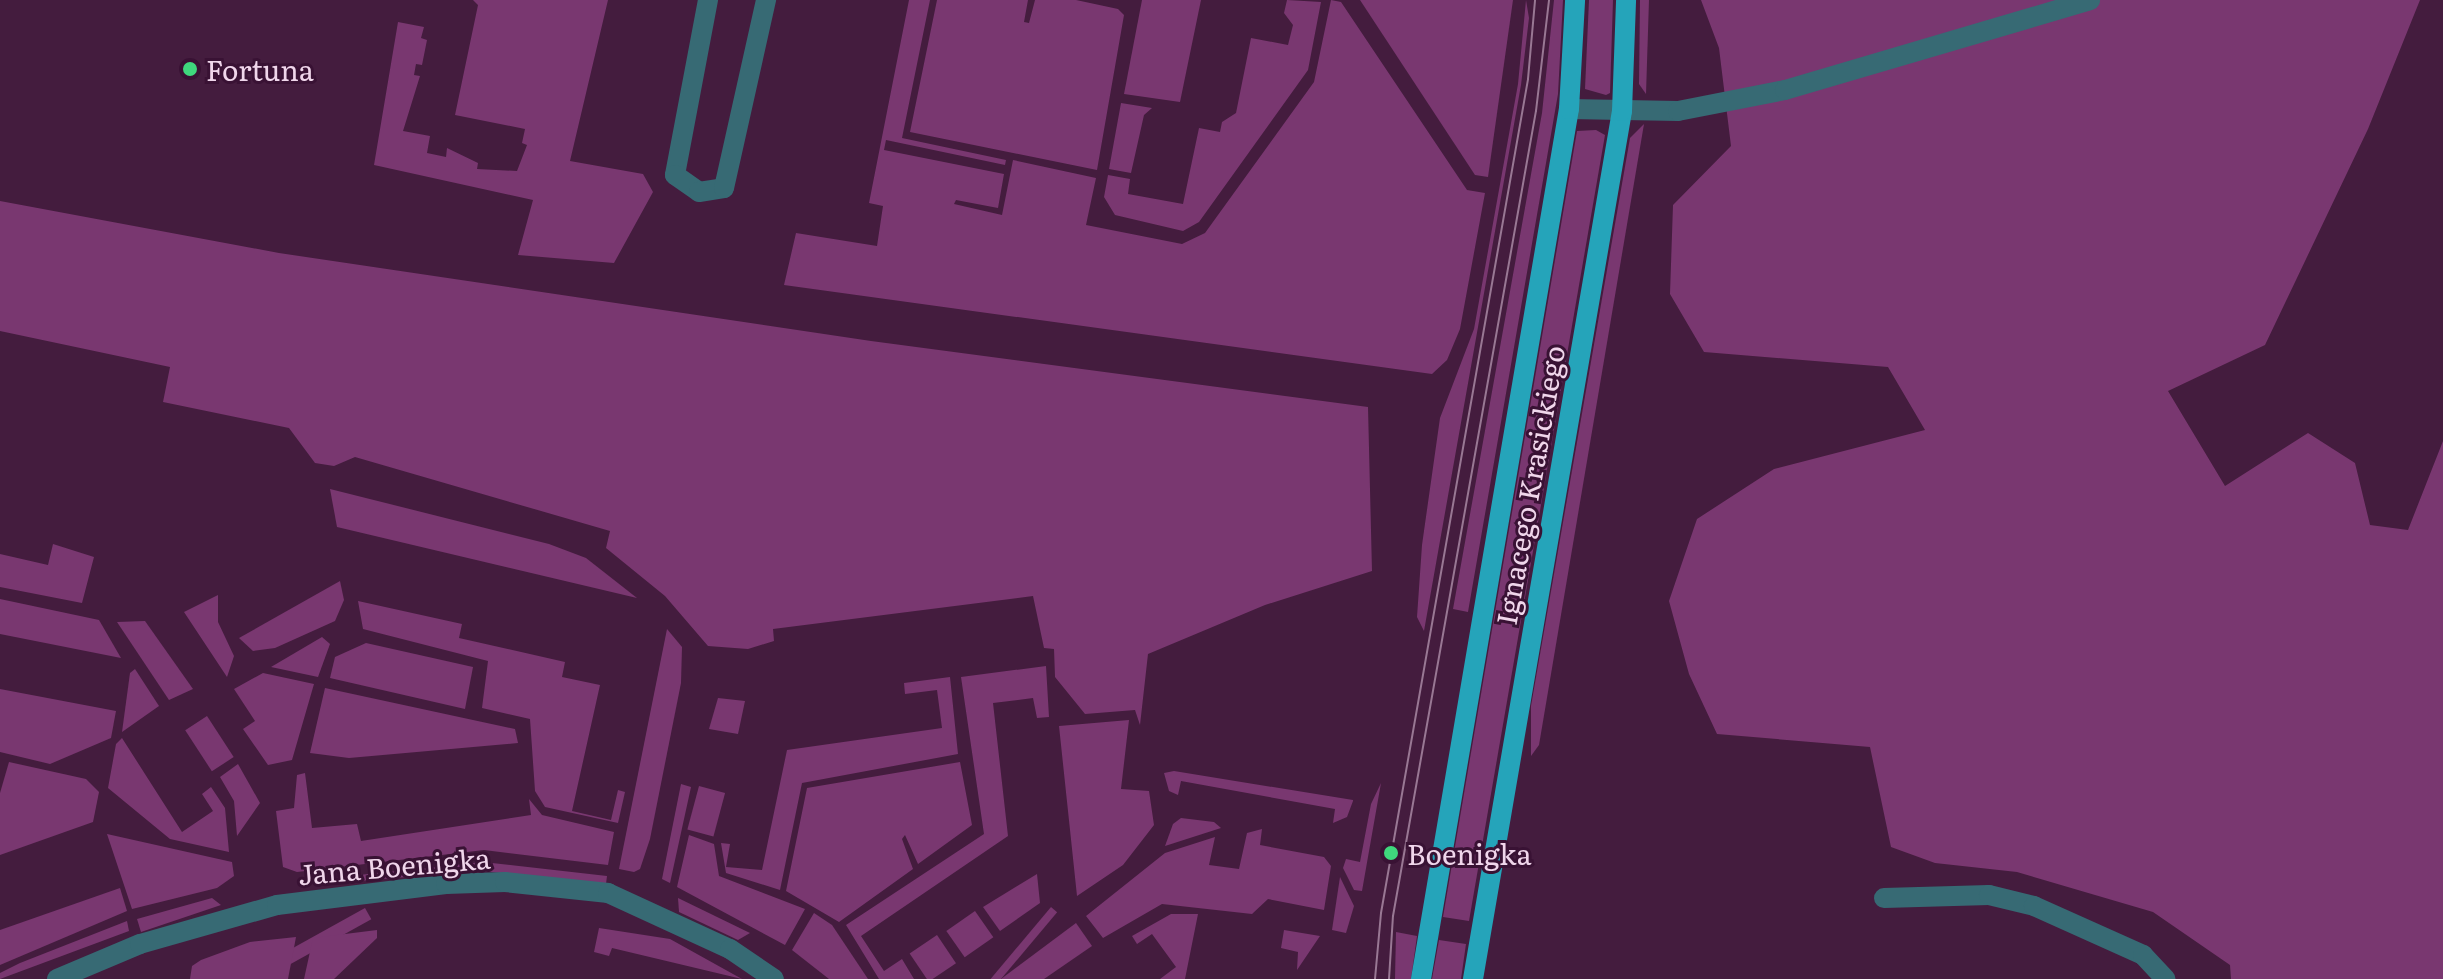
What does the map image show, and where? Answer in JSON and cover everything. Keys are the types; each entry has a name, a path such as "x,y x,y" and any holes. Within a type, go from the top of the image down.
{"main road":[{"name":"Ignacego Krasickiego","path":"1421,979 1569,109 1575,0"},
{"name":"Ignacego Krasickiego","path":"1473,979 1622,111 1626,0"}],"street":[{"path":"708,0 675,175 699,192 724,188 766,0"},
{"path":"1569,109 1678,111 1785,90 2090,0"},
{"name":"Jana Boenigka","path":"57,979 140,944 277,905 446,884 505,882 608,893 730,949 774,979"},
{"path":"1884,898 1989,895 2034,906 2143,955 2165,979"}],"shaded area":[{"path":"473,0 608,0 570,161 643,174 653,192 614,263 518,255 533,200 374,165 398,22 424,27 421,38 427,40 422,65 416,64 414,75 420,76 403,131 430,136 427,153 446,157 447,148 478,163 477,169 517,171 527,145 522,143 525,129 455,115 478,5"},
{"path":"909,0 930,0 902,138 1006,160 1005,165 886,140 884,150 1004,174 998,208 956,200 954,204 1002,215 1013,160 1096,178 1086,225 1182,244 1205,233 1314,82 1331,0 1341,2 1467,190 1485,193 1460,329 1447,360 1432,374 784,285 796,233 877,246 883,206 869,203"},
{"path":"937,0 1028,0 1024,22 1029,23 1035,0 1076,0 1118,9 1124,15 1097,170 910,132"},
{"path":"1142,0 1201,0 1180,102 1124,94"},
{"path":"1287,0 1321,2 1308,70 1199,222 1183,231 1115,215 1104,197 1108,175 1130,179 1128,194 1183,204 1199,128 1220,132 1222,122 1236,113 1251,38 1288,45 1293,25 1284,13"},
{"path":"1360,0 1513,0 1488,177 1475,175"},
{"path":"1526,0 1529,18 1521,85 1424,631 1417,617 1422,545 1440,418 1474,329 1518,84"},
{"path":"1554,0 1563,0 1558,94 1468,612 1453,609 1542,113"},
{"path":"1589,0 1613,0 1610,93 1606,95 1585,89"},
{"path":"1640,0 1649,0 1646,94 1639,84"},
{"path":"1701,0 2420,0 2368,129 2265,345 2168,391 2225,486 2308,433 2355,463 2370,525 2408,530 2443,441 2443,979 2231,979 2230,965 2153,912 2017,872 1935,863 1891,847 1870,747 1717,734 1689,674 1669,601 1697,519 1774,469 1925,430 1888,367 1704,352 1670,294 1673,205 1731,146 1719,48"},
{"path":"1121,103 1152,108 1144,115 1131,173 1109,169"},
{"path":"1644,124 1539,745 1531,756 1531,706 1630,138"},
{"path":"1596,130 1605,135 1469,921 1443,917 1577,131"},
{"path":"0,201 279,253 871,341 1368,407 1372,571 1265,605 1148,654 1140,725 1135,710 1085,714 1055,677 1054,649 1044,648 1033,596 773,629 774,641 748,649 708,646 665,596 606,548 610,531 355,457 334,466 315,463 289,428 163,402 170,367 0,331"},
{"path":"330,489 549,544 586,558 637,598 337,527"},
{"path":"53,544 94,557 82,603 0,587 0,554 48,565"},
{"path":"340,581 344,600 335,621 275,648 253,651 239,638"},
{"path":"218,595 218,622 234,656 227,677 184,612"},
{"path":"0,599 99,620 121,658 0,634"},
{"path":"358,601 462,624 459,638 565,662 562,677 600,685 572,811 611,820 618,790 625,792 618,823 545,807 535,791 530,719 482,708 488,661 363,629"},
{"path":"145,621 193,689 169,700 117,622"},
{"path":"667,629 682,647 681,683 650,839 640,869 634,872 619,869"},
{"path":"322,637 330,644 318,677 271,667"},
{"path":"366,643 473,667 465,709 330,678 335,657"},
{"path":"1046,666 1049,717 1037,718 1033,698 993,703 1008,836 861,936 884,971 902,959 914,979 879,979 846,925 984,834 961,677"},
{"path":"135,669 159,706 122,732 130,673"},
{"path":"263,673 314,684 292,760 268,765 243,729 255,721 234,689"},
{"path":"950,677 958,754 802,783 780,890 726,873 721,843 730,844 726,867 762,870 787,750 942,728 937,690 905,694 904,683"},
{"path":"325,688 515,729 518,743 349,758 310,753"},
{"path":"0,689 116,711 111,738 50,764 0,752"},
{"path":"718,698 745,701 738,734 709,729"},
{"path":"207,716 234,757 212,771 185,730"},
{"path":"1129,720 1121,789 1149,791 1154,825 1123,865 1077,896 1059,726"},
{"path":"122,738 182,832 213,811 202,794 211,787 225,808 229,852 170,839 108,788 116,744"},
{"path":"9,762 86,779 99,792 93,822 0,855 0,793"},
{"path":"960,762 972,825 918,864 905,835 902,839 913,869 839,922 786,891 807,788"},
{"path":"238,764 260,803 237,836 234,801 220,777"},
{"path":"1174,771 1353,801 1347,817 1333,823 1335,809 1181,781 1178,795 1169,791 1164,773"},
{"path":"305,773 312,828 357,824 361,841 531,815 529,799 542,815 614,832 608,865 484,850 297,872 283,867 276,811 294,808 297,775"},
{"path":"1381,783 1362,891 1354,890 1343,868 1346,859 1360,862 1371,804"},
{"path":"681,784 691,787 670,883 662,879"},
{"path":"699,786 725,793 713,836 687,829"},
{"path":"1181,818 1214,822 1221,828 1165,846 1173,824"},
{"path":"1262,829 1260,845 1324,857 1331,866 1324,910 1268,899 1252,914 1162,904 1103,938 1086,916 1165,853 1215,837 1209,865 1239,869 1247,833"},
{"path":"107,834 232,862 234,876 217,888 132,909"},
{"path":"689,835 714,844 719,876 805,909 785,945 677,887"},
{"path":"483,862 607,876 606,884 482,871 320,884 321,879"},
{"path":"1037,874 1040,903 1000,931 983,907"},
{"path":"1340,877 1354,906 1346,933 1332,930"},
{"path":"120,888 127,911 0,965 0,930"},
{"path":"212,898 221,905 141,932 137,919"},
{"path":"678,898 750,933 738,940 679,912"},
{"path":"1051,907 1057,912 1001,979 991,979"},
{"path":"365,908 371,919 265,978 259,967"},
{"path":"975,911 993,937 965,957 946,931"},
{"path":"814,913 832,925 868,979 829,979 792,950"},
{"path":"1171,914 1198,914 1185,979 1160,979 1176,967 1152,934 1137,944 1132,936"},
{"path":"127,921 129,931 0,979 0,973 20,963"},
{"path":"1076,923 1092,946 1044,979 1001,979"},
{"path":"599,928 670,939 742,979 612,948 609,956 594,952"},
{"path":"377,930 377,938 334,979 304,979 313,938"},
{"path":"1284,930 1320,936 1297,970 1298,952 1281,948"},
{"path":"1396,932 1417,936 1411,979 1395,979"},
{"path":"937,935 956,963 933,979 927,979 910,953"},
{"path":"296,937 288,979 190,979 192,966 201,960 250,942"},
{"path":"1439,940 1466,944 1461,979 1432,979"}],"tram line":[{"path":"1375,979 1381,913 1528,79 1535,0"},
{"path":"1389,979 1393,916 1536,111 1549,0"}],"place":[{"name":"Fortuna","path":"190,69"},
{"name":"Boenigka","path":"1391,853"}]}
